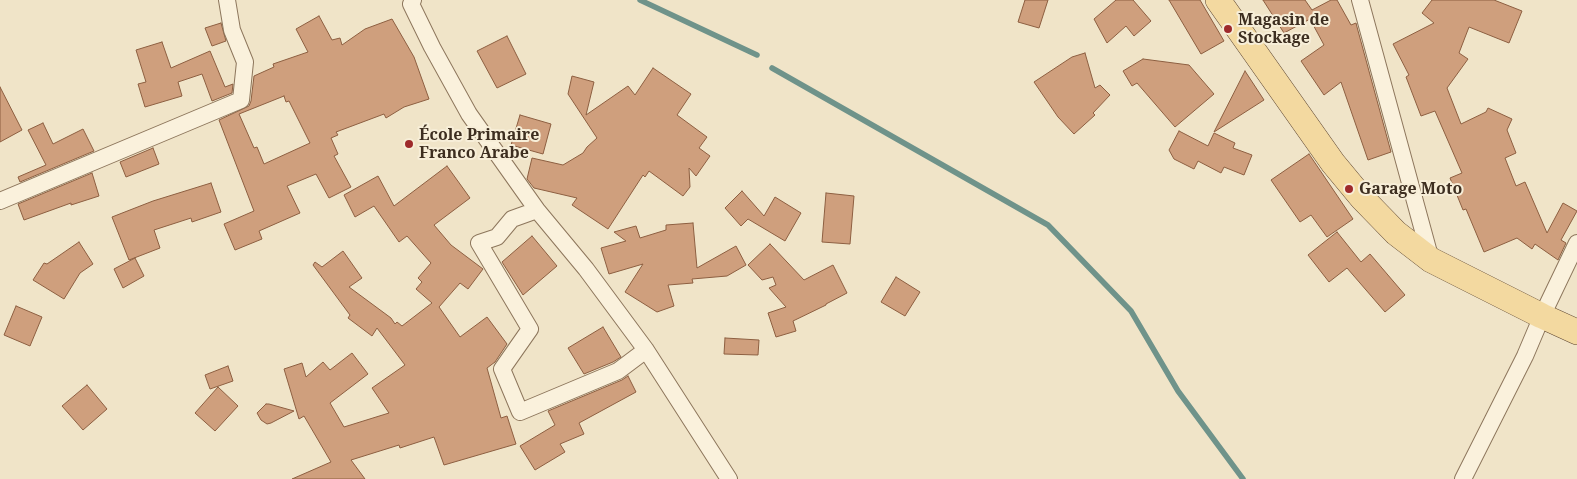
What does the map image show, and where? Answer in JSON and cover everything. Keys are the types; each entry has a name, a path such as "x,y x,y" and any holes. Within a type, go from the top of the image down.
{"main road":[{"path":"1218,0 1333,163 1362,198 1396,232 1431,260 1577,332"}],"street":[{"path":"0,201 240,100 245,62 232,30 227,0"},
{"path":"413,0 411,4 432,47 469,114 537,210 586,269 646,350 729,479"},
{"path":"1360,0 1431,260"},
{"path":"537,210 512,219 496,238 479,243 530,329 502,369 520,412 618,371 646,350"},
{"path":"1463,479 1525,356 1577,243"}],"building":[{"path":"1025,0 1048,0 1039,28 1018,22"},
{"path":"1116,0 1133,0 1151,21 1134,36 1126,26 1107,43 1094,19"},
{"path":"1169,0 1200,0 1224,41 1201,54"},
{"path":"1263,0 1305,0 1312,10 1331,0 1337,0 1351,25 1356,23 1391,152 1368,160 1341,82 1324,95 1301,61 1324,45 1310,19 1284,33"},
{"path":"1432,0 1494,0 1522,11 1509,43 1469,27 1459,53 1468,59 1447,88 1461,124 1486,112 1488,108 1512,119 1507,130 1516,153 1505,158 1516,186 1525,182 1547,233 1563,203 1577,211 1561,240 1566,243 1558,260 1535,244 1532,249 1517,238 1484,252 1466,209 1463,210 1450,178 1462,173 1435,111 1421,116 1406,77 1409,75 1393,44 1434,23 1422,13"},
{"path":"319,16 332,40 340,38 342,45 365,29 392,19 414,57 429,99 404,107 386,118 384,114 336,132 338,135 331,138 338,154 334,156 351,187 329,198 316,174 287,186 300,213 259,231 262,239 235,250 224,224 254,211 219,120 249,106 254,76 274,67 273,64 308,52 296,29","holes":["284,96 286,102 289,101 310,143 264,164 257,147 254,148 239,114"]},
{"path":"221,23 226,41 212,46 205,28"},
{"path":"507,36 526,74 497,88 477,51"},
{"path":"162,42 171,68 210,51 225,87 233,84 232,93 212,101 202,74 178,82 182,96 145,107 138,84 146,82 136,50"},
{"path":"1085,53 1095,88 1100,85 1110,95 1093,113 1095,115 1074,134 1058,117 1034,82 1072,57"},
{"path":"1143,59 1189,65 1214,94 1175,127 1137,83 1132,86 1123,71"},
{"path":"653,68 691,94 677,115 707,137 699,148 710,156 696,176 689,168 690,187 683,196 649,171 645,177 643,175 608,229 572,205 577,198 534,188 527,179 532,158 563,165 583,153 597,138 568,94 572,76 594,82 586,115 628,86 635,95"},
{"path":"1245,71 1264,100 1214,132"},
{"path":"0,87 22,130 0,142"},
{"path":"520,115 551,124 543,154 511,145"},
{"path":"43,123 53,144 83,129 94,151 20,182 18,177 46,165 28,130"},
{"path":"1179,131 1208,146 1214,133 1235,143 1233,148 1252,155 1244,175 1224,167 1221,173 1198,161 1194,169 1174,159 1169,150"},
{"path":"153,148 159,164 126,177 120,162"},
{"path":"1309,154 1353,219 1327,237 1311,215 1300,222 1271,180"},
{"path":"447,166 470,198 434,225 451,245 483,269 468,289 460,283 439,307 460,337 487,317 507,344 495,362 487,368 501,418 507,416 516,444 444,465 434,437 400,448 399,445 351,460 365,479 292,479 331,462 304,416 299,419 284,369 302,363 306,377 323,362 330,370 352,353 368,374 330,403 344,427 389,413 372,388 405,365 377,328 372,336 348,318 350,315 313,265 315,262 322,267 343,251 362,278 349,287 391,318 395,324 397,322 402,326 432,303 416,289 422,282 418,278 431,263 407,236 399,242 374,206 355,217 344,195 378,176 394,206"},
{"path":"92,173 99,196 71,205 71,203 24,220 18,204"},
{"path":"211,183 221,212 192,222 191,218 154,230 160,248 129,260 112,217 153,201"},
{"path":"742,191 764,216 775,197 801,213 785,241 748,219 741,226 725,208"},
{"path":"826,193 854,196 850,244 822,242"},
{"path":"693,223 697,268 736,246 746,265 727,276 692,279 693,283 668,285 674,306 657,312 625,292 643,264 609,274 601,248 626,241 614,232 636,226 640,238 666,230 666,225"},
{"path":"1337,232 1361,262 1370,254 1405,295 1385,312 1347,268 1329,282 1308,255"},
{"path":"532,236 557,266 523,295 502,262"},
{"path":"79,242 93,264 80,273 64,299 33,280 44,263 47,264"},
{"path":"770,244 804,280 833,265 847,293 793,321 796,331 776,337 768,313 786,307 769,288 776,285 773,277 762,280 748,265"},
{"path":"135,258 144,276 123,288 114,269"},
{"path":"896,277 920,292 905,316 881,302"},
{"path":"16,306 42,317 30,346 4,335"},
{"path":"603,327 621,357 584,374 568,348"},
{"path":"725,338 759,340 758,355 724,354"},
{"path":"228,366 233,381 210,389 205,375"},
{"path":"628,376 636,392 579,423 584,434 560,444 565,452 535,470 520,446 555,425 548,411"},
{"path":"87,385 107,409 83,430 62,406"},
{"path":"218,387 238,406 215,431 195,413"},
{"path":"266,404 294,411 267,424 261,420 257,413"}],"waterway":[{"path":"640,0 757,55"},
{"path":"772,68 1048,225 1131,311 1178,391 1243,479"}],"place":[{"name":"Magasin de Stockage","path":"1228,29"},
{"name":"École Primaire Franco Arabe","path":"409,144"},
{"name":"Garage Moto","path":"1349,189"}]}
